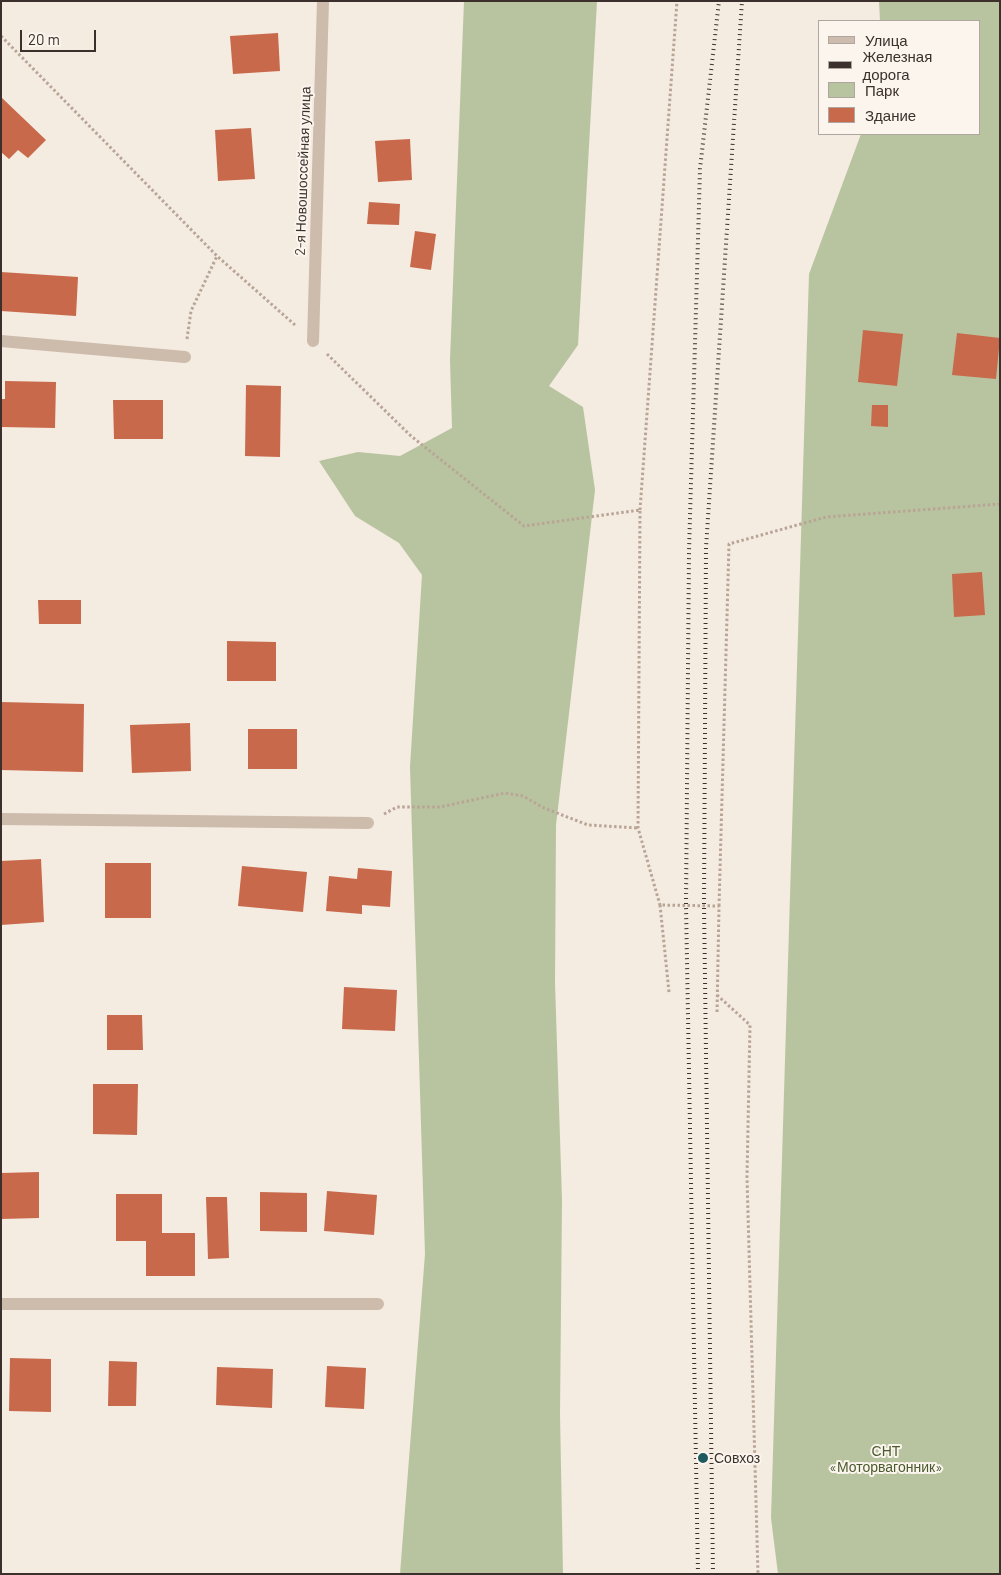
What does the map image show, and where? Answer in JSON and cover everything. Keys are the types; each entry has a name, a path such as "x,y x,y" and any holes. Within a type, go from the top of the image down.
{"street":[{"name":"2-я Новошоссейная улица","path":"313,341 323,1"},
{"path":"1,341 185,357"},
{"path":"1,819 368,823"},
{"path":"1,1304 378,1304"}],"path":[{"path":"669,992 660,905 638,828 640,510 677,1"},
{"path":"1,36 217,256 313,341 410,436 524,526 640,510"},
{"path":"185,357 191,311 217,256"},
{"path":"716,1013 729,544 826,517 1000,504"},
{"path":"368,823 397,807 440,807 505,793 523,796 544,808 588,825 638,828"},
{"path":"660,905 719,906"},
{"path":"717,995 750,1025 747,1177 758,1574"}],"green space":[{"path":"464,1 597,1 578,345 549,386 583,407 595,490 556,825 555,983 562,1200 560,1414 563,1574 400,1574 425,1254 410,767 422,575 399,543 355,516 319,461 358,452 400,456 452,428 450,360"},
{"name":"СНТ «Моторвагонник»","path":"879,1 1000,1 1000,1574 778,1574 771,1518 809,274 861,135 981,135 981,20 880,20"}],"building":[{"path":"278,33 280,71 233,74 230,36"},
{"path":"1,97 46,140 28,158 18,150 9,159 1,152"},
{"path":"251,128 255,179 218,181 215,130"},
{"path":"410,139 412,180 378,182 375,141"},
{"path":"369,202 400,204 399,225 367,224"},
{"path":"415,231 436,234 431,270 410,267"},
{"path":"1,272 78,277 76,316 1,311"},
{"path":"863,330 903,334 897,386 858,382"},
{"path":"957,333 1000,338 996,379 952,375"},
{"path":"5,381 56,382 55,428 1,427 1,399 5,399"},
{"path":"246,385 281,386 280,457 245,456"},
{"path":"113,400 163,400 163,439 114,439"},
{"path":"872,405 888,405 888,427 871,426"},
{"path":"982,572 985,615 954,617 952,574"},
{"path":"38,600 81,600 81,624 39,624"},
{"path":"227,641 276,642 276,681 227,681"},
{"path":"1,702 84,704 83,772 1,770"},
{"path":"190,723 191,771 132,773 130,725"},
{"path":"248,729 297,729 297,769 248,769"},
{"path":"41,859 44,922 1,925 1,861"},
{"path":"105,863 151,863 151,918 105,918"},
{"path":"242,866 307,872 303,912 238,906"},
{"path":"358,868 392,871 390,907 362,905 362,914 326,911 329,876 357,879"},
{"path":"344,987 397,990 395,1031 342,1029"},
{"path":"107,1015 142,1015 143,1050 107,1050"},
{"path":"93,1084 138,1084 137,1135 93,1134"},
{"path":"39,1172 39,1218 1,1219 1,1173"},
{"path":"327,1191 377,1195 374,1235 324,1231"},
{"path":"260,1192 307,1193 307,1232 260,1231"},
{"path":"116,1194 162,1194 162,1233 195,1233 195,1276 146,1276 146,1241 116,1241"},
{"path":"206,1197 227,1197 229,1258 208,1259"},
{"path":"10,1358 51,1359 51,1412 9,1411"},
{"path":"109,1361 137,1362 136,1406 108,1406"},
{"path":"327,1366 366,1368 364,1409 325,1407"},
{"path":"217,1367 273,1369 272,1408 216,1405"}],"railway":[{"path":"698,1574 686,905 689,552 700,169 719,1"},
{"path":"713,1574 704,905 706,548 742,1"}],"place":[{"name":"Совхоз","path":"703,1458"}]}
